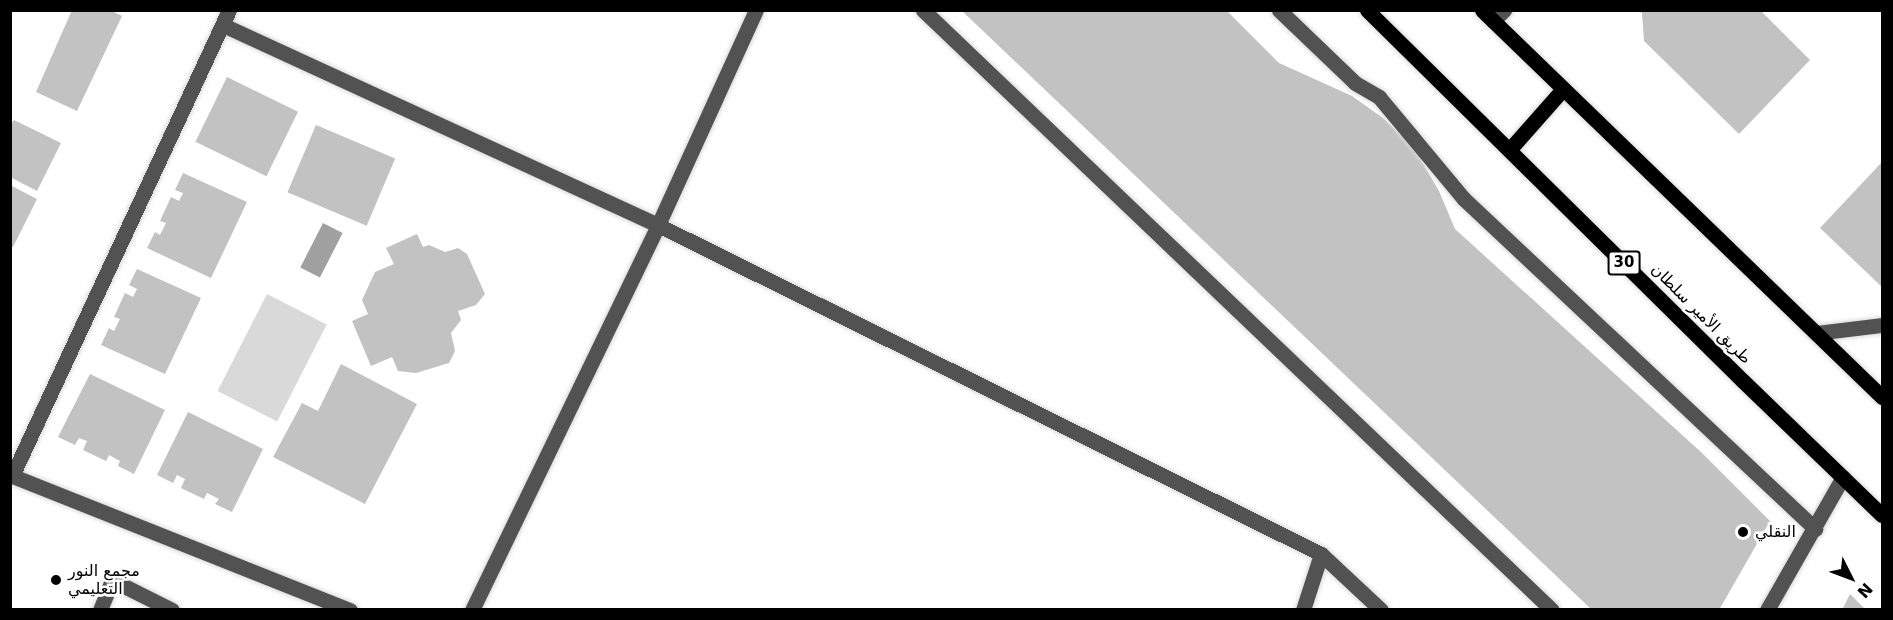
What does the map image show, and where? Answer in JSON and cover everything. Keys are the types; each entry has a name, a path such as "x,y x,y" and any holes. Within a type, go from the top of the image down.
{"main road":[{"name":"طريق الأمير سلطان","path":"1367,10 1882,514"},
{"path":"1482,10 1498,16 1563,89 1882,397"},
{"path":"1510,149 1563,89"}],"street":[{"path":"229,10 11,475 350,609"},
{"path":"472,609 658,225 756,10"},
{"path":"923,10 1552,609"},
{"path":"1279,10 1355,83 1379,98 1464,199 1815,529"},
{"path":"223,25 658,225 1320,554 1381,609"},
{"path":"1816,333 1882,325"},
{"path":"1767,609 1843,477"},
{"path":"1303,609 1320,554"},
{"path":"100,609 112,580 172,609"}],"shaded area":[{"path":"323,223 343,233 320,278 300,268"},
{"path":"267,294 327,324 277,422 218,391"}],"building":[{"path":"72,10 110,10 122,16 77,111 36,92"},
{"path":"961,10 1226,10 1279,63 1352,96 1383,118 1414,148 1439,191 1455,229 1702,453 1770,521 1719,610 1592,610"},
{"path":"1635,10 1760,10 1810,60 1739,134 1644,41 1642,13"},
{"path":"227,77 298,112 266,176 195,142"},
{"path":"14,120 61,143 37,191 10,177 10,126"},
{"path":"316,125 395,159 367,226 287,192"},
{"path":"1882,162 1882,287 1820,228"},
{"path":"183,173 247,202 211,278 147,248 155,232 160,235 166,223 160,221 171,197 179,201 183,193 175,190"},
{"path":"10,185 37,199 13,247 10,246"},
{"path":"417,234 423,247 429,245 445,252 458,248 467,254 485,294 476,305 458,311 461,320 451,333 455,351 449,363 416,373 398,371 392,357 371,366 352,321 368,314 362,300 375,272 394,264 386,248"},
{"path":"137,269 201,298 165,374 101,345 109,328 114,331 120,319 114,317 125,293 133,297 137,289 129,285"},
{"path":"341,364 417,404 365,504 273,457 302,403 318,411"},
{"path":"90,374 165,410 134,474 118,466 120,461 109,455 106,461 83,450 87,441 79,438 75,445 58,437"},
{"path":"188,412 263,449 232,512 215,504 219,499 207,493 204,499 181,488 185,479 177,475 173,483 157,475"},
{"path":"1850,594 1866,610 1842,610"}],"place":[{"name":"النقلي","path":"1743,532"},
{"name":"مجمع النور التعليمي","path":"56,580"}]}
